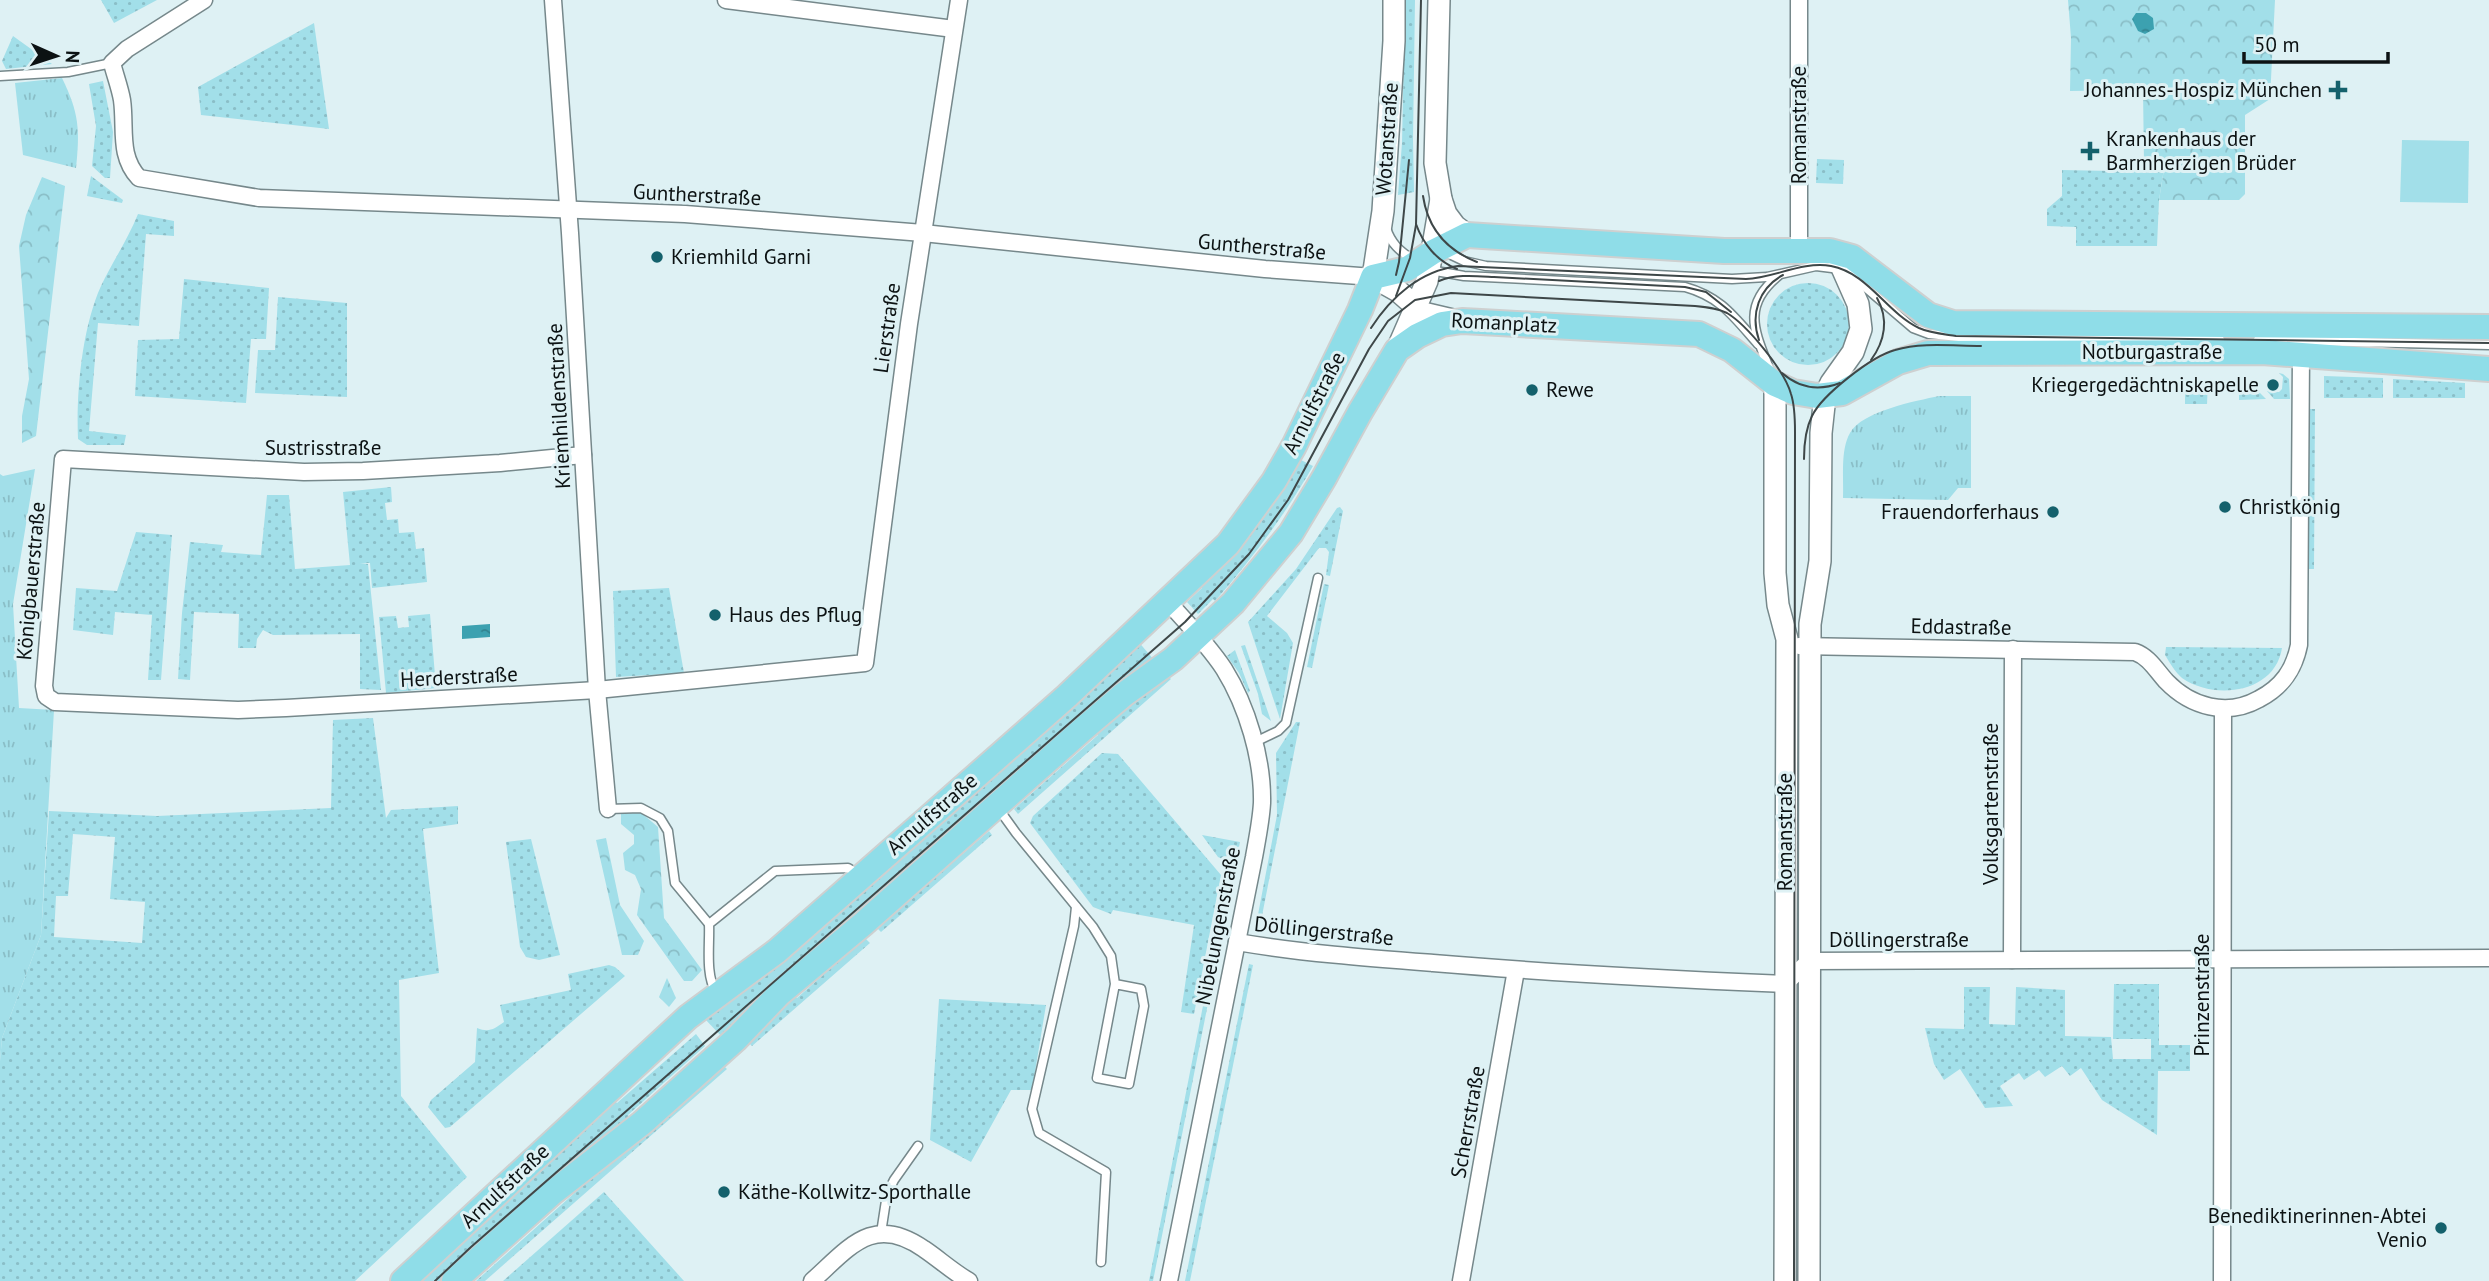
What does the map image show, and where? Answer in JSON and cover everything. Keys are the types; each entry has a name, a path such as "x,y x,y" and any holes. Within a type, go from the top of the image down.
{"main road":[{"name":"Wotanstraße","path":"1373,277 1383,211 1394,0"},
{"path":"1439,0 1435,163 1446,214 1467,236"},
{"path":"1431,255 1441,199"},
{"path":"1373,277 1397,273 1467,236 1700,250 1799,250 1847,262 1858,304 1861,329 1853,352 1830,383 1825,396"},
{"name":"Arnulfstraße","path":"454,1281 552,1193 642,1123 736,1039 779,993 863,924 996,805 1113,704 1198,636 1233,603 1291,533 1397,350 1419,301 1431,255"},
{"name":"Notburgastraße","path":"1847,262 1928,315 1944,322 2489,327"},
{"name":"Arnulfstraße","path":"403,1281 675,1029 777,950 862,876 1067,696 1228,544 1274,481 1312,411 1373,277"},
{"name":"Romanplatz","path":"1373,277 1419,301 1430,316 1462,321 1699,334 1732,350 1775,384 1806,395 1825,396"},
{"name":"Arnulfstraße","path":"1397,350 1417,336 1442,324 1462,321"},
{"name":"Notburgastraße","path":"1825,396 1842,393 1898,362 1928,353 2301,354 2384,363 2489,369"},
{"name":"Romanstraße","path":"1775,384 1775,573 1786,646 1785,1281"},
{"name":"Romanstraße","path":"1809,1281 1809,646 1812,601 1820,561 1821,433 1825,396"}],"street":[{"path":"112,63 127,49 204,0"},
{"name":"Kriemhildenstraße","path":"553,0 597,690 608,809"},
{"path":"726,0 954,29"},
{"name":"Lierstraße","path":"865,663 907,337 958,0"},
{"name":"Romanstraße","path":"1799,0 1799,250"},
{"name":"Guntherstraße","path":"112,63 122,100 124,153 129,168 139,178 259,198 685,214 923,233 1240,267 1373,277"},
{"path":"2223,709 2236,708 2270,693 2282,683 2296,657 2299,617 2301,354"},
{"name":"Sustrisstraße","path":"63,459 304,472 472,465 583,455"},
{"name":"Königbauerstraße","path":"55,702 46,696 44,686 63,459"},
{"name":"Nibelungenstraße","path":"1168,602 1198,636 1228,678 1241,704 1261,780 1262,805 1169,1281"},
{"name":"Eddastraße","path":"1786,646 2135,652 2144,655 2176,690 2201,704 2223,709"},
{"name":"Volksgartenstraße","path":"2011,960 2012,649"},
{"name":"Herderstraße","path":"55,702 238,710 597,690 865,663"},
{"name":"Prinzenstraße","path":"2222,1281 2223,709"},
{"name":"Döllingerstraße","path":"1237,942 1291,950 1516,970 1785,984 1809,961 2489,958"},
{"name":"Scherrstraße","path":"1461,1281 1516,970"},
{"path":"811,1281 855,1243 866,1236 881,1233 895,1233 909,1239 969,1281"}],"lane":[{"path":"0,76 68,72 112,63"},
{"path":"1383,211 1390,239 1397,248 1496,267 1741,279 1847,262 1862,282 1913,328 1928,334 1956,338 2231,340"},
{"path":"1775,384 1758,344 1754,323 1758,302 1771,282 1795,261 1799,250"},
{"path":"1431,255 1464,276"},
{"path":"1419,301 1441,280 1464,276 1685,288 1703,292 1717,300 1758,344"},
{"path":"1928,315 1944,331 1956,338"},
{"path":"2245,340 2489,345"},
{"path":"1253,743 1278,731 1286,723 1318,578"},
{"path":"996,805 1111,956 1115,984 1097,1079 1129,1084 1144,1006 1141,989 1115,984"},
{"path":"608,809 647,810 665,824 675,883 709,924 712,986 718,995"},
{"path":"709,924 775,871 848,868 862,876"},
{"path":"1076,907 1032,1109 1039,1133 1106,1172 1101,1262"},
{"path":"881,1233 887,1194 918,1146"}],"green space":[{"path":"101,0 157,0 114,23"},
{"path":"1405,0 1415,0 1414,192 1398,195 1402,143"},
{"path":"2068,0 2275,0 2270,99 2245,115 2245,194 2239,200 2159,200 2166,157 2144,163 2143,90 2070,91 2071,38"},
{"path":"314,23 329,129 201,115 198,87"},
{"path":"13,36 52,64 6,69 2,61"},
{"path":"62,78 77,121 76,168 23,155 15,83"},
{"path":"103,81 113,132 110,178 105,178 92,166 96,126 89,84"},
{"path":"2402,140 2469,141 2468,203 2400,202"},
{"path":"2166,156 2159,200 2157,246 2076,246 2076,227 2047,226 2047,209 2062,196 2062,170 2113,171"},
{"path":"1817,159 1844,160 1843,184 1816,183"},
{"path":"91,176 123,200 122,203 87,196"},
{"path":"42,177 65,186 36,436 22,443 22,416 29,379 19,246 26,215"},
{"path":"138,214 174,221 174,236 146,234 139,326 98,323 89,431 126,435 124,445 87,445 78,439 78,421 79,381 89,321 101,286"},
{"path":"184,279 269,288 266,339 251,339 246,403 135,396 138,340 179,339"},
{"path":"1800,283 1816,283 1831,290 1842,301 1849,316 1846,340 1837,353 1816,365 1800,365 1785,358 1774,347 1767,332 1767,316 1774,301 1785,290"},
{"path":"278,297 347,303 347,397 255,393 258,350 275,350"},
{"path":"2279,373 2289,379 2290,399 2274,399 2267,391 2279,392 2282,389 2283,377"},
{"path":"2324,376 2383,378 2383,398 2324,398"},
{"path":"2185,379 2208,380 2207,404 2185,404"},
{"path":"2393,379 2465,383 2465,398 2393,398"},
{"path":"2239,380 2247,380 2266,399 2239,400"},
{"path":"1939,396 1971,396 1971,488 1958,488 1948,500 1843,498 1845,448 1856,425 1890,408"},
{"path":"2309,409 2315,409 2314,569 2309,569"},
{"path":"1297,458 1313,466 1291,502 1229,585 1215,601 1213,599 1198,614 1187,602 1202,588 1199,585"},
{"path":"35,469 13,604 19,708 54,710 41,935 2,1038 0,1061 0,474 3,476"},
{"path":"391,487 392,502 385,503 387,520 398,519 399,533 414,532 416,549 424,548 427,582 372,588 370,563 360,563 368,564 381,690 360,689 360,634 273,635 263,630 257,639 256,648 238,648 239,614 194,612 190,680 178,679 190,542 223,545 221,552 261,555 267,495 289,495 295,569 350,565 343,492"},
{"path":"1340,507 1343,511 1330,576 1326,575 1329,552 1326,548 1319,548 1267,616 1287,633 1293,643 1280,719 1248,622 1296,569"},
{"path":"136,532 172,535 161,680 148,680 152,615 115,612 113,635 73,630 76,588 117,591"},
{"path":"1324,584 1329,585 1312,668 1307,667"},
{"path":"669,588 684,673 616,677 613,591"},
{"path":"430,614 436,688 386,693 379,617 396,616 398,628 409,627 408,616"},
{"path":"1137,640 1154,660 723,1038 704,1018"},
{"path":"1245,645 1271,721 1262,714 1241,646"},
{"path":"2166,647 2282,648 2277,663 2268,675 2242,688 2226,690 2195,685 2182,678 2165,655"},
{"path":"1235,650 1250,691 1248,693 1227,656"},
{"path":"1166,674 1171,679 1018,814 1014,809 1098,735 1096,731"},
{"path":"373,718 386,818 391,810 458,806 458,824 423,829 439,973 399,980 401,1096 467,1177 355,1281 0,1281 2,1038 41,935 49,811 157,816 331,808 333,720","holes":["73,834 115,837 110,899 145,902 142,943 54,937 56,896 68,896"]},
{"path":"1296,722 1300,722 1260,926 1256,925 1277,815 1276,753"},
{"path":"1102,753 1118,754 1221,875 1194,1014 1181,1012 1194,925 1113,910 1111,914 1093,907 1030,823 1033,816"},
{"path":"639,811 658,827 664,918 702,970 692,981 684,981 637,915 641,889 635,875 625,870 623,853 634,844 634,835 621,824 621,814"},
{"path":"989,831 992,835 881,932 877,928"},
{"path":"1202,835 1240,842 1153,1281 1149,1281 1231,863 1218,857"},
{"path":"606,838 620,905 644,941 638,955 622,955 596,840"},
{"path":"531,839 560,955 539,960 526,957 520,947 506,842"},
{"path":"865,938 870,943 752,1046 747,1041 793,994 797,998"},
{"path":"1249,964 1253,965 1190,1281 1185,1281"},
{"path":"609,965 625,976 450,1127 445,1128 428,1107 431,1100 475,1062 477,1028 491,1030 504,1022 500,1005 571,990 568,974"},
{"path":"667,978 676,998 669,1007 659,997"},
{"path":"2114,984 2159,984 2159,1045 2190,1045 2190,1071 2158,1071 2157,1135 2102,1100 2081,1068 2070,1076 2062,1066 2045,1077 2039,1070 2024,1080 2019,1073 2000,1086 2013,1106 1985,1108 1960,1069 1944,1080 1934,1064 1925,1028 1964,1029 1964,987 1990,987 1989,1024 2015,1025 2016,987 2065,990 2065,1036 2111,1037 2113,1059 2151,1059 2151,1039 2113,1039"},
{"path":"939,999 1046,1005 1032,1090 1011,1090 971,1162 930,1140"},
{"path":"696,1034 705,1046 628,1115 632,1120 441,1281 417,1281 542,1170 612,1099 617,1103"},
{"path":"722,1064 727,1069 485,1281 476,1281 579,1189 576,1185"},
{"path":"604,1192 684,1281 503,1281"}],"water":[{"path":"2136,13 2146,13 2153,18 2154,29 2145,34 2138,31 2132,19"},
{"path":"490,624 490,637 462,639 462,626"}],"tram line":[{"path":"1396,296 1410,258 1416,225 1421,0"},
{"path":"1396,275 1409,160"},
{"path":"1423,196 1429,219 1440,237 1456,251 1477,262"},
{"path":"1416,224 1432,251 1457,269"},
{"path":"1371,328 1397,296 1408,287 1431,273 1458,266 1746,279 1820,265 1831,266 1856,276 1897,313 1919,328 1956,336 2489,343"},
{"path":"1759,340 1756,311 1762,294 1783,275"},
{"path":"1439,281 1473,276 1685,287 1706,292 1731,312"},
{"path":"435,1281 1185,622 1249,554 1288,500 1369,349 1388,321 1415,300 1451,293 1695,306 1719,310 1735,319 1754,338 1781,373 1791,394 1795,427 1794,1281"},
{"path":"1871,360 1880,345 1884,330 1883,314 1877,298"},
{"path":"1804,459 1806,432 1817,407 1861,368 1885,354 1916,346 1981,346"},
{"path":"1782,373 1795,382 1810,387 1840,383"}],"place":[{"name":"Johannes-Hospiz München","path":"2338,90"},
{"name":"Krankenhaus der Barmherzigen Brüder","path":"2090,151"},
{"name":"Kriemhild Garni","path":"657,257"},
{"name":"Kriegergedächtniskapelle","path":"2273,385"},
{"name":"Rewe","path":"1532,390"},
{"name":"Christkönig","path":"2225,507"},
{"name":"Frauendorferhaus","path":"2053,512"},
{"name":"Haus des Pflug","path":"715,615"},
{"name":"Käthe-Kollwitz-Sporthalle","path":"724,1192"},
{"name":"Benediktinerinnen-Abtei Venio","path":"2441,1228"}]}
